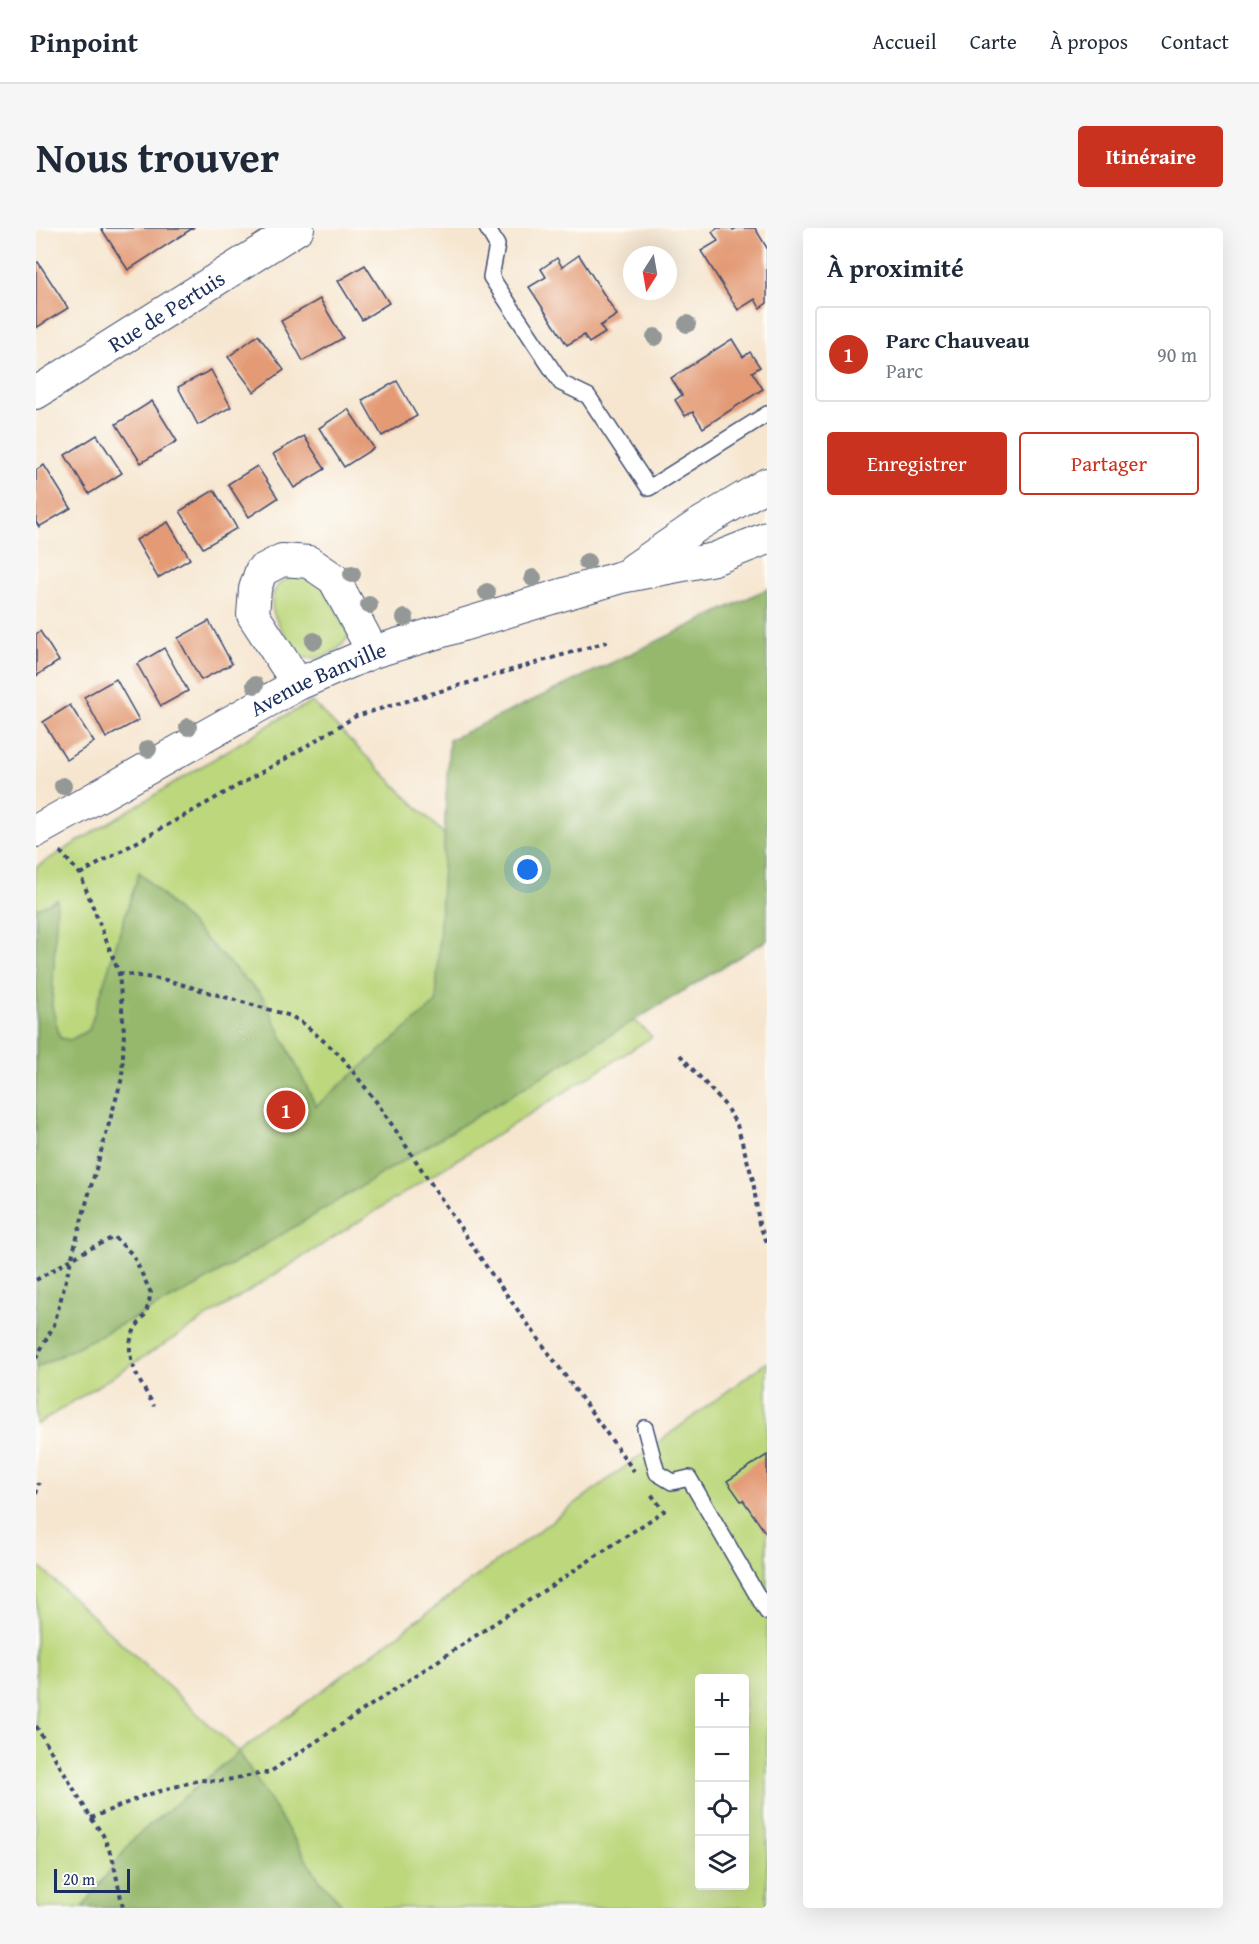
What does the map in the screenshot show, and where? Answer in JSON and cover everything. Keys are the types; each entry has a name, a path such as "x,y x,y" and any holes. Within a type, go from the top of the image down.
{"street":[{"name":"Rue de Pertuis","path":"36,393 298,228"},
{"name":"Avenue Banville","path":"621,577 698,525 767,484"},
{"name":"Avenue Banville","path":"37,827 298,684 374,652 621,577 714,559 767,538"},
{"path":"298,684 253,615 255,589 261,571 282,560 309,562 334,579 374,652"}],"lane":[{"path":"487,228 497,245 491,277 561,383 588,396 649,488 767,414"},
{"path":"645,1428 657,1473 672,1482 689,1478 767,1612"}],"path":[{"path":"36,1358 54,1325 122,1078 124,1032 119,973 80,874 280,762 356,716 610,641"},
{"path":"119,973 166,980 291,1016 304,1024 340,1056 378,1104 488,1269 637,1476"},
{"path":"680,1055 724,1104 737,1125 753,1180 759,1224 767,1242"},
{"path":"36,1280 114,1237 134,1255 151,1293 145,1315 130,1340 129,1354 135,1371 154,1406"},
{"path":"36,1494 39,1483"},
{"path":"90,1818 143,1796 199,1780 221,1781 270,1772 664,1511 650,1493"},
{"path":"36,1726 90,1818 103,1835 113,1860 123,1908"}],"green space":[{"path":"302,575 320,582 349,633 336,650 316,658 302,657 297,652 273,612 273,595 277,587 288,578"},
{"path":"767,589 767,940 195,1287 36,1368 36,909 57,899 52,1006 60,1038 70,1040 89,1030 139,872 263,997 316,1106 436,1003 449,740"},
{"path":"312,702 536,926 652,1037 36,1425 36,867 281,718"},
{"path":"767,1362 767,1908 36,1908 36,1564 239,1752"},
{"path":"239,1752 319,1879 345,1908 82,1908 134,1838"}],"building":[{"path":"101,228 193,228 128,270"},
{"path":"718,228 732,228 733,230 755,228 767,248 767,303 760,308 755,299 738,310 701,251 718,241 712,232"},
{"path":"579,255 617,315 600,326 605,333 589,343 584,335 567,345 529,287 546,277 541,269 557,258 562,267"},
{"path":"38,262 68,308 36,328 36,263"},
{"path":"365,265 389,303 362,320 338,281"},
{"path":"320,299 343,338 303,361 281,321"},
{"path":"258,335 284,370 254,392 228,357"},
{"path":"732,339 743,357 750,352 760,367 752,372 763,389 703,428 693,412 685,416 675,400 682,395 671,378"},
{"path":"211,370 231,407 198,425 178,387"},
{"path":"397,381 417,416 382,436 362,400"},
{"path":"152,401 177,441 141,463 116,424"},
{"path":"348,409 374,448 344,467 319,428"},
{"path":"97,435 122,473 89,494 65,455"},
{"path":"304,436 325,469 294,488 273,454"},
{"path":"44,465 71,508 39,527 36,522 36,470"},
{"path":"257,466 278,498 249,517 228,484"},
{"path":"214,490 237,528 203,548 180,511"},
{"path":"168,522 190,559 158,578 136,540"},
{"path":"209,621 232,664 201,680 178,638"},
{"path":"40,631 59,661 36,676 36,634"},
{"path":"164,648 188,691 161,706 137,664"},
{"path":"116,679 139,720 106,738 84,697"},
{"path":"70,705 94,742 67,760 43,722"},
{"path":"767,1455 767,1535 727,1481"}],"place":[{"name":"Parc Chauveau","path":"286,1110"}]}
